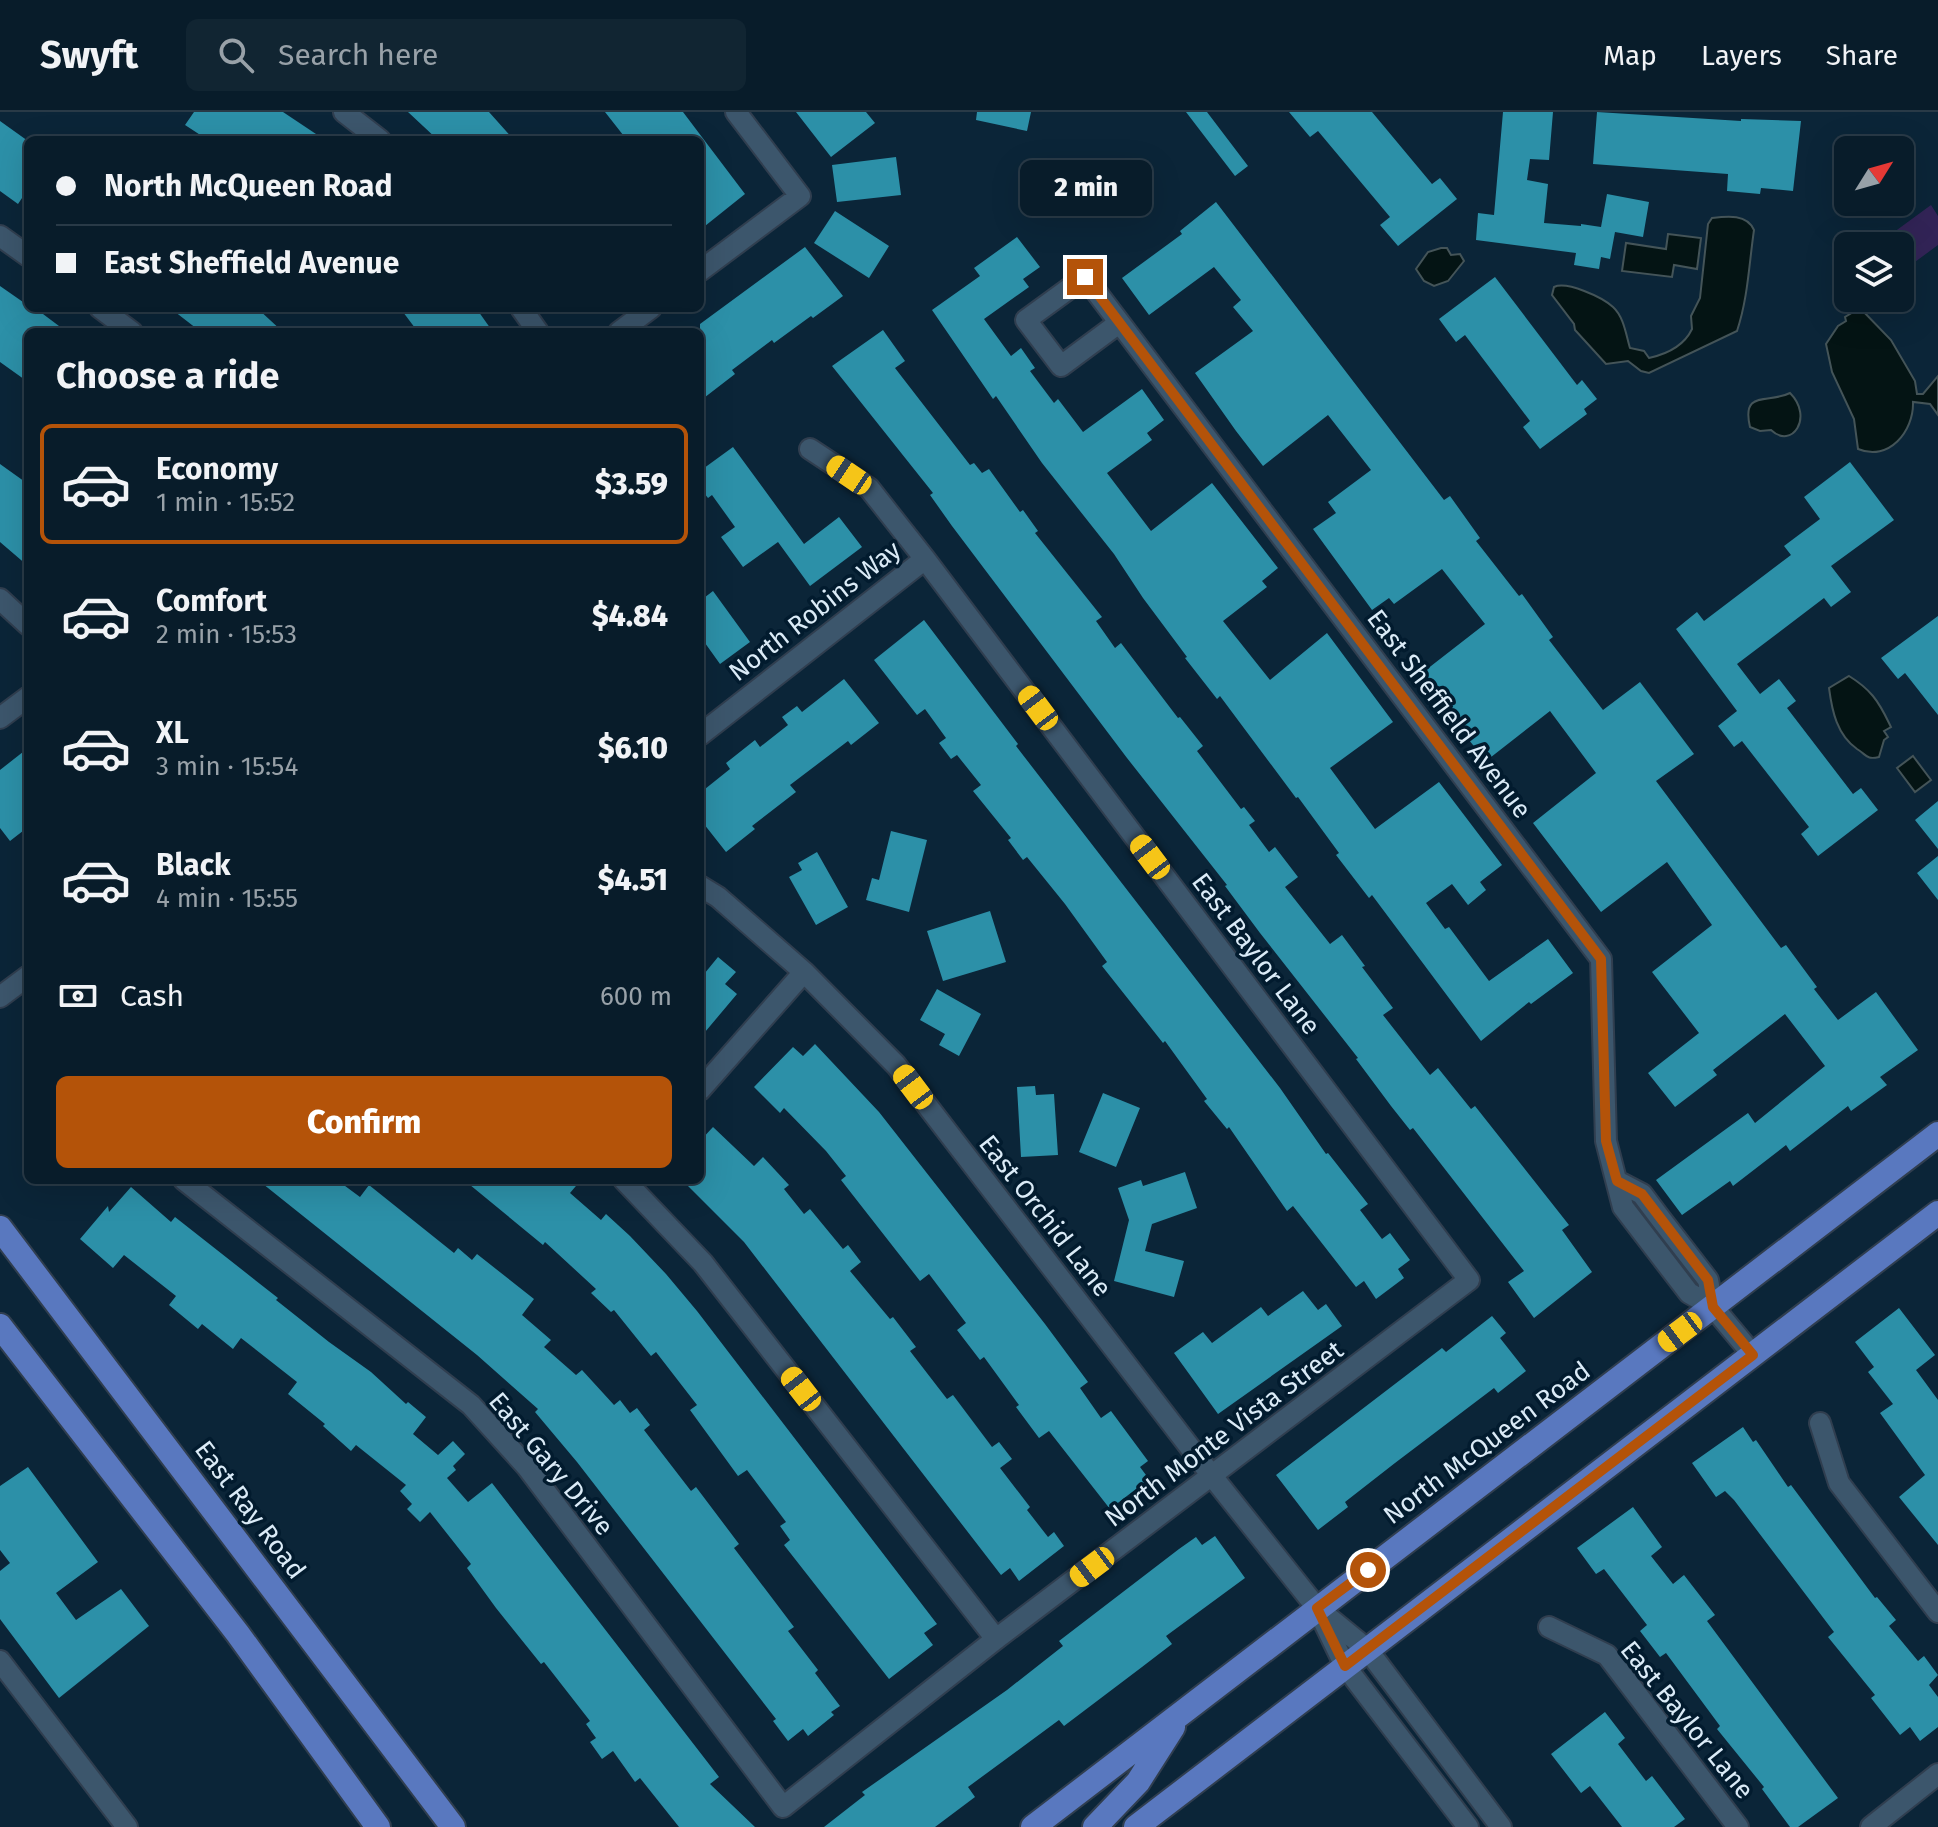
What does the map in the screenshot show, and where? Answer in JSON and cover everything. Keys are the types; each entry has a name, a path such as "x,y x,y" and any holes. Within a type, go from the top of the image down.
{"main road":[{"name":"North McQueen Road","path":"1033,1827 1938,1134"},
{"path":"1136,1827 1938,1213"},
{"name":"East Ray Road","path":"0,1228 453,1827"},
{"path":"0,1326 238,1634 378,1827"},
{"path":"1095,1827 1138,1782 1183,1712"}],"street":[{"path":"344,112 375,136"},
{"path":"704,268 800,196 736,112"},
{"path":"0,236 24,253"},
{"name":"East Sheffield Avenue","path":"1119,323 1061,366 1026,320 1085,277 1601,959 1606,1141 1623,1207 1689,1293 1713,1307 1753,1355"},
{"path":"105,312 127,328"},
{"path":"624,328 646,312"},
{"name":"East Baylor Lane","path":"810,449 869,488 1469,1280"},
{"name":"North Robins Way","path":"704,732 925,559"},
{"path":"0,599 24,621"},
{"path":"0,718 24,700"},
{"name":"East Orchid Lane","path":"704,888 718,897 804,972 896,1065 1212,1476 1317,1608 1367,1649 1501,1827"},
{"path":"704,1085 804,972"},
{"path":"0,997 24,979"},
{"name":"East Gary Drive","path":"189,1184 471,1405 527,1467 783,1807"},
{"path":"628,1184 703,1263 996,1639"},
{"name":"North Monte Vista Street","path":"783,1807 996,1639 1469,1280"},
{"path":"1820,1423 1839,1483 1938,1612"},
{"name":"East Orchid Lane","path":"1317,1608 1345,1666 1468,1827"},
{"name":"East Baylor Lane","path":"1549,1627 1607,1655 1738,1827"},
{"path":"0,1661 127,1827"},
{"path":"1871,1827 1938,1774"}],"shaded area":[{"path":"1931,205 1938,216 1938,245 1914,263 1914,232 1894,232"},
{"path":"1712,218 1742,219 1754,230 1746,294 1737,331 1649,373 1628,361 1606,364 1575,330 1574,324 1552,295 1554,287 1567,286 1584,291 1613,307 1622,321 1630,348 1644,351 1649,358 1668,352 1680,345 1692,329 1691,316 1700,298 1708,224"},
{"path":"1668,234 1701,238 1697,269 1674,265 1672,277 1622,271 1626,243 1666,249"},
{"path":"1447,248 1451,255 1460,254 1464,261 1448,281 1434,286 1424,281 1416,269 1428,252"},
{"path":"1853,312 1864,312 1891,340 1915,381 1917,394 1923,394 1938,376 1938,415 1930,404 1913,402 1904,433 1898,441 1880,451 1858,449 1854,419 1832,372 1826,344 1838,326 1846,321 1845,317"},
{"path":"1790,393 1800,412 1800,421 1793,433 1786,436 1750,427 1748,415 1753,402"},
{"path":"1849,676 1873,696 1891,727 1884,731 1888,737 1884,740 1879,757 1869,757 1857,749 1845,737 1837,722 1829,688"},
{"path":"1913,756 1931,780 1915,792 1897,768"}],"building":[{"path":"194,112 283,112 319,136 202,136 185,125"},
{"path":"408,112 489,112 510,136 434,136"},
{"path":"605,112 683,112 701,136 624,136"},
{"path":"796,112 866,112 875,123 831,157"},
{"path":"977,112 1031,112 1027,131 976,120"},
{"path":"1186,112 1207,112 1248,166 1235,176"},
{"path":"1289,112 1372,112 1432,184 1440,178 1457,199 1398,246 1380,225 1390,217 1318,131 1310,137"},
{"path":"1503,112 1553,112 1549,160 1530,159 1527,180 1548,184 1544,223 1601,227 1607,194 1649,202 1643,237 1615,232 1610,259 1601,257 1599,269 1574,265 1576,253 1476,240 1478,213 1494,215"},
{"path":"1597,112 1741,121 1801,121 1793,191 1761,188 1760,194 1727,191 1728,174 1593,164"},
{"path":"0,121 24,138 24,195 18,204 0,191"},
{"path":"704,140 745,194 704,227"},
{"path":"896,157 901,195 837,202 832,165"},
{"path":"1216,202 1444,500 1450,496 1480,538 1476,541 1519,596 1522,594 1553,637 1549,640 1603,710 1640,682 1694,754 1656,781 1781,948 1786,945 1838,1020 1876,992 1918,1050 1880,1077 1887,1085 1851,1111 1848,1106 1790,1151 1786,1145 1733,1186 1730,1181 1682,1215 1656,1180 1748,1113 1755,1123 1825,1066 1785,1014 1713,1070 1717,1075 1675,1107 1648,1073 1699,1033 1652,972 1712,925 1667,862 1601,912 1533,823 1596,773 1550,711 1486,761 1460,729 1464,727 1422,673 1485,624 1442,569 1394,604 1389,598 1372,610 1313,529 1336,513 1328,502 1371,470 1328,415 1263,466 1236,431 1195,373 1253,331 1233,307 1241,300 1214,267 1149,315 1122,278 1182,234 1180,231"},
{"path":"835,211 889,246 869,278 814,243"},
{"path":"1017,237 1040,267 1023,279 1029,287 984,319 1011,356 1021,348 1035,368 1030,371 1054,403 1058,399 1083,432 1142,389 1164,420 1147,433 1152,440 1107,473 1151,531 1212,483 1278,568 1262,581 1267,587 1223,621 1270,680 1327,633 1393,722 1330,768 1375,829 1439,782 1502,865 1480,882 1486,890 1468,905 1452,884 1426,903 1445,929 1449,927 1489,981 1548,939 1573,973 1531,1004 1529,1002 1481,1041 1372,895 1369,898 1336,855 1339,853 1220,696 1217,699 1185,658 1114,554 1042,463 996,396 993,399 932,310 980,276 974,268"},
{"path":"805,247 843,296 774,343 772,340 732,370 735,374 704,398 704,328 700,328 700,324"},
{"path":"1495,277 1577,385 1582,380 1597,399 1584,409 1587,414 1540,449 1523,427 1530,421 1465,335 1456,342 1439,319"},
{"path":"0,286 24,300 24,312 40,312 62,328 24,328 24,379 0,362"},
{"path":"175,312 261,312 279,328 196,328"},
{"path":"403,312 479,312 490,328 415,328"},
{"path":"883,330 905,361 895,368 970,465 974,463 982,473 989,469 1020,512 1023,510 1038,531 1035,533 1102,617 1096,621 1115,648 1121,643 1203,746 1197,751 1241,809 1244,807 1255,821 1249,825 1269,852 1275,847 1298,877 1285,887 1330,944 1342,935 1365,966 1362,967 1393,1008 1383,1015 1430,1075 1438,1068 1471,1109 1475,1106 1569,1225 1562,1230 1592,1272 1534,1318 1508,1282 1524,1271 1413,1128 1410,1130 1391,1106 1358,1058 952,526 930,495 933,493 832,366"},
{"path":"733,447 804,544 839,517 862,547 810,586 778,542 743,567 721,537 735,527 712,495 708,498 704,493 704,468"},
{"path":"1850,462 1894,520 1831,566 1851,592 1831,607 1824,598 1737,664 1760,694 1779,679 1796,701 1787,708 1853,794 1861,788 1878,810 1818,856 1801,834 1809,827 1742,741 1734,747 1718,726 1737,711 1676,629 1697,612 1704,621 1791,555 1784,546 1820,519 1804,497"},
{"path":"0,464 24,481 24,563 0,542"},
{"path":"713,591 750,642 720,664 704,642 704,598"},
{"path":"1938,616 1938,715 1905,673 1898,679 1881,658"},
{"path":"924,620 1018,744 1016,746 1280,1088 1326,1154 1368,1204 1360,1210 1382,1239 1390,1233 1410,1260 1398,1269 1404,1278 1376,1299 1364,1281 1356,1287 1293,1206 1287,1211 1229,1127 1227,1129 1204,1101 1207,1099 1165,1041 1163,1043 1102,966 1107,962 1065,904 1027,857 1023,860 1008,840 1011,838 973,791 981,785 957,755 951,759 939,743 946,738 925,709 917,715 874,660"},
{"path":"844,679 879,723 851,745 848,741 790,785 796,792 752,826 755,829 726,852 704,824 704,790 730,769 726,763 755,740 760,747 788,725 782,717 797,706 802,712"},
{"path":"24,751 24,830 10,841 0,828 0,770"},
{"path":"1938,801 1938,849 1915,820"},
{"path":"891,831 927,840 909,912 866,900 872,878 879,880"},
{"path":"817,852 848,907 816,925 789,877 802,870 798,863"},
{"path":"1938,856 1938,900 1917,873"},
{"path":"990,911 1006,962 943,981 927,931"},
{"path":"718,957 736,972 725,984 737,994 704,1033 704,974"},
{"path":"937,989 981,1014 959,1056 939,1045 945,1034 920,1020"},
{"path":"815,1044 879,1112 1045,1324 1088,1382 1080,1388 1101,1418 1111,1411 1148,1461 1140,1467 1149,1479 1110,1509 1049,1431 1039,1438 984,1357 980,1360 957,1330 966,1323 929,1274 920,1281 841,1180 846,1176 826,1151 784,1108 780,1113 754,1087 793,1047 803,1056"},
{"path":"1035,1086 1036,1095 1054,1094 1058,1155 1021,1157 1017,1087"},
{"path":"1103,1093 1140,1108 1116,1167 1079,1152"},
{"path":"713,1127 754,1166 763,1157 789,1185 784,1189 804,1214 810,1209 843,1249 848,1245 861,1262 850,1271 916,1347 910,1351 947,1399 953,1395 992,1447 999,1442 1012,1459 1000,1468 1048,1537 1054,1532 1064,1546 1019,1581 1010,1568 1001,1575 744,1242 686,1184 704,1184 704,1137"},
{"path":"1185,1172 1197,1208 1152,1224 1145,1251 1184,1261 1174,1297 1114,1281 1129,1220 1118,1188 1141,1180 1143,1186"},
{"path":"263,1184 342,1184 360,1197 369,1185 454,1253 458,1248 472,1260 477,1254 534,1299 522,1315 551,1340 544,1347 576,1375 582,1370 614,1405 620,1400 630,1413 637,1408 650,1425 644,1430 691,1491 696,1487 739,1544 734,1548 794,1627 788,1631 818,1670 815,1673 840,1706 831,1712 834,1715 808,1736 803,1729 788,1741 773,1721 776,1719 535,1412 538,1409 477,1355"},
{"path":"469,1184 578,1184 570,1193 601,1220 606,1214 630,1236 697,1311 937,1624 924,1633 933,1645 889,1679 784,1545 790,1540 780,1526 786,1522 747,1470 738,1476 690,1410 697,1405 656,1352 651,1356 614,1310 611,1312 591,1293 596,1289 545,1242 543,1245"},
{"path":"131,1187 171,1222 175,1217 426,1417 413,1434 438,1455 453,1441 465,1454 447,1478 468,1502 492,1483 719,1777 710,1784 755,1827 679,1827 640,1778 635,1782 613,1751 602,1759 590,1742 596,1738 586,1724 590,1721 496,1608 467,1568 471,1564 430,1512 420,1522 407,1509 412,1504 400,1491 406,1485 356,1445 351,1451 323,1426 325,1424 288,1394 297,1382 241,1338 233,1349 202,1324 198,1329 169,1305 176,1296 124,1255 113,1268 80,1239 108,1206 109,1212"},
{"path":"1303,1291 1318,1310 1326,1304 1342,1326 1218,1414 1174,1353 1203,1332 1212,1343 1261,1307 1268,1316"},
{"path":"1899,1308 1935,1355 1916,1370 1938,1400 1938,1545 1899,1497 1925,1475 1880,1413 1893,1404 1868,1372 1874,1367 1855,1342"},
{"path":"1492,1316 1506,1333 1500,1338 1526,1371 1498,1393 1494,1388 1395,1463 1345,1502 1348,1507 1318,1530 1276,1475 1442,1348 1446,1352"},
{"path":"1743,1427 1753,1442 1756,1440 1788,1487 1791,1485 1875,1598 1896,1620 1889,1626 1918,1661 1924,1656 1938,1675 1929,1685 1938,1697 1938,1727 1920,1741 1910,1727 1900,1735 1871,1698 1875,1695 1828,1637 1834,1632 1734,1500 1725,1491 1716,1497 1692,1463"},
{"path":"28,1467 98,1562 56,1593 76,1620 121,1589 149,1626 59,1698 0,1619 0,1571 10,1563 0,1550 0,1486"},
{"path":"1633,1507 1662,1547 1651,1556 1673,1584 1684,1575 1715,1615 1707,1621 1838,1798 1798,1827 1790,1827 1762,1789 1764,1787 1717,1729 1720,1726 1666,1653 1660,1657 1640,1631 1647,1625 1604,1569 1596,1574 1577,1548"},
{"path":"1215,1536 1245,1578 1166,1636 1172,1644 1064,1726 1059,1720 968,1787 975,1797 935,1827 824,1827 865,1795 862,1792 1007,1690 1063,1646 1059,1641 1179,1549 1196,1537 1202,1545"},
{"path":"1605,1712 1625,1738 1618,1744 1646,1781 1652,1776 1685,1819 1674,1827 1622,1827 1590,1786 1581,1793 1551,1754"}],"route":[{"path":"1085,277 1601,959 1606,1141 1617,1181 1642,1194 1708,1280 1713,1307 1753,1355 1345,1666 1317,1608 1368,1570"}]}
